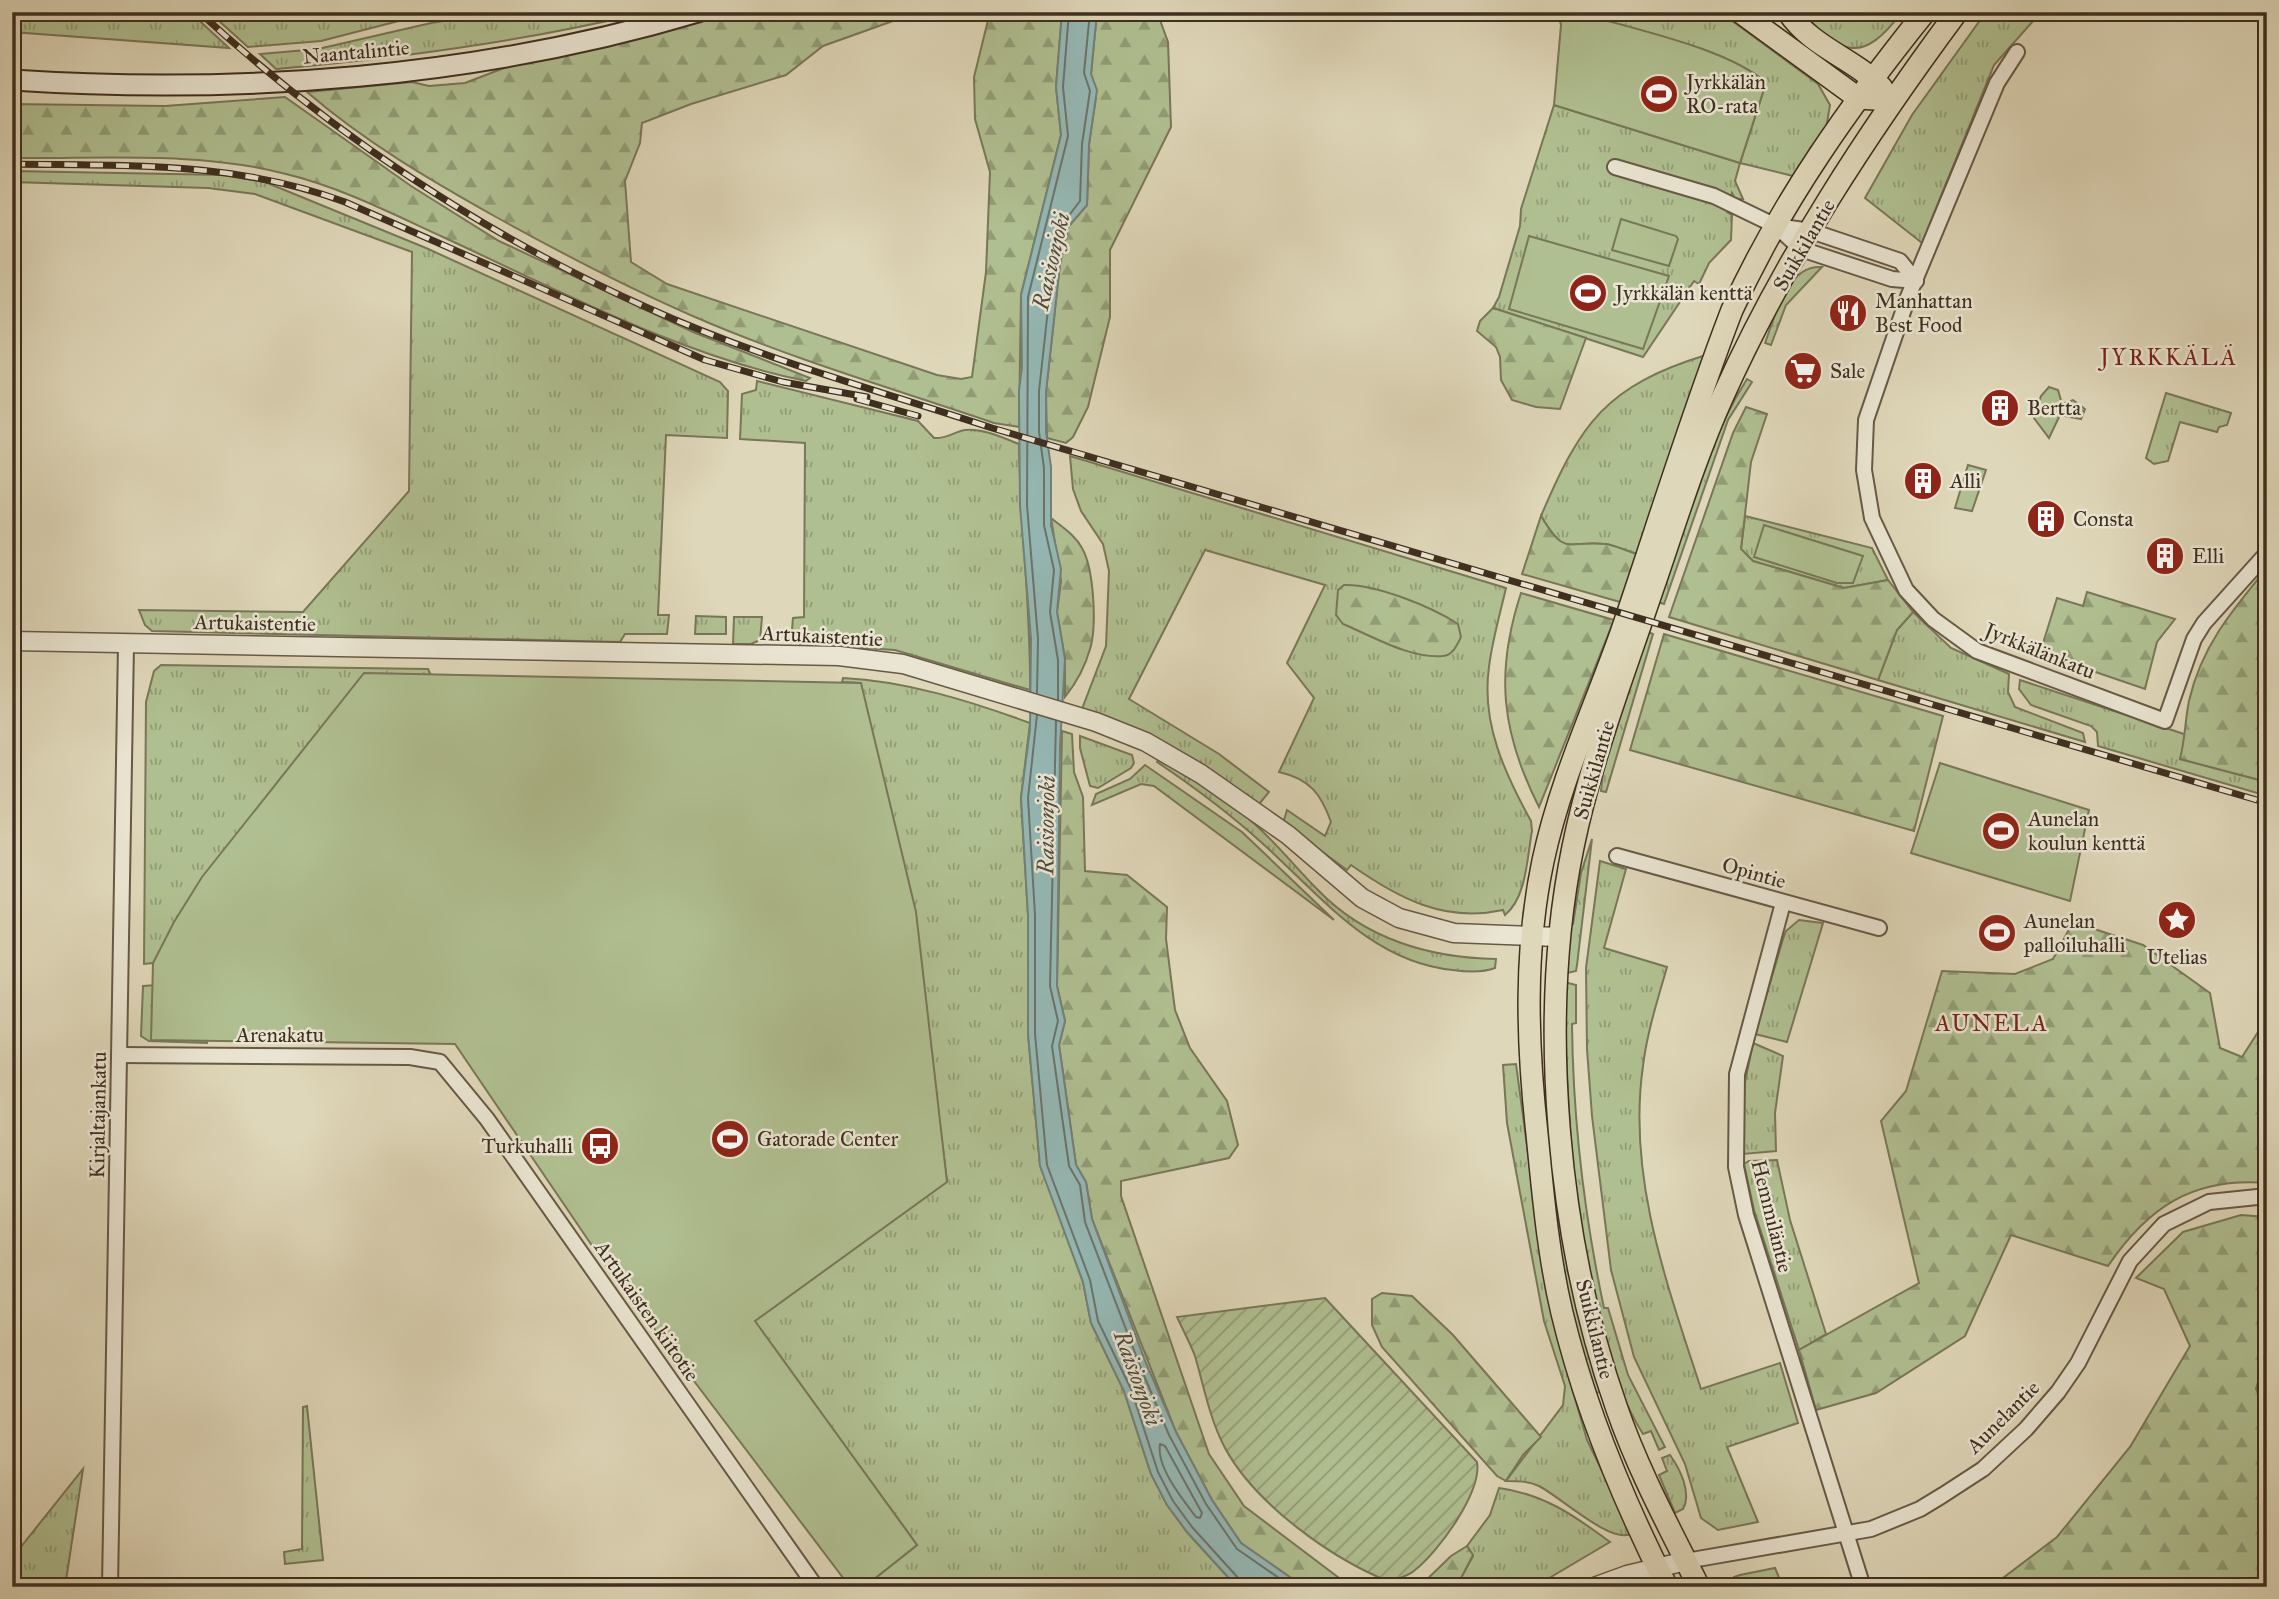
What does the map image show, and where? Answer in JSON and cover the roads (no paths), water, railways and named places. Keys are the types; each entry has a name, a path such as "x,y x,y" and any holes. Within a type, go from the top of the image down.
{"main road":[{"name":"Naantalintie","path":"12,80 164,85 351,76 447,66 513,54 627,31 698,12"},
{"path":"1740,12 1857,98 1894,100"},
{"path":"1788,12 1810,38 1872,78 1894,100"},
{"name":"Suikkilantie","path":"1668,1587 1601,1442 1561,1311 1551,1258 1528,1032 1531,936 1543,862 1567,773 1619,637 1732,310 1776,226 1857,98 1924,12"},
{"name":"Suikkilantie","path":"1699,1587 1626,1434 1587,1304 1567,1191 1557,1087 1559,937 1572,851 1586,792 1685,497 1725,393 1806,240 1894,100 1957,12"}],"street":[{"name":"Jyrkkälänkatu","path":"2017,52 1997,83 1886,353 1866,420 1864,470 1872,518 1906,590 1933,619 1977,651 2032,674 2165,721 2193,639 2204,622 2267,553"},
{"path":"1615,167 1714,196 1892,279 1916,281"},
{"path":"1806,240 1900,261 1916,281"},
{"name":"Artukaistentie","path":"12,641 839,656 903,664 1096,722 1146,742 1182,762 1287,835 1351,889 1383,911 1413,923 1454,933 1559,937"},
{"name":"Kirjaltajankatu","path":"110,1587 126,643"},
{"name":"Opintie","path":"1617,856 1879,928"},
{"name":"Hemmiläntie","path":"1783,903 1737,1074 1736,1167 1746,1215 1863,1587"},
{"name":"Arenakatu","path":"120,1055 410,1057 440,1062"},
{"name":"Artukaisten kiitotie","path":"440,1062 486,1119 816,1587"},
{"name":"Aunelantie","path":"1686,1560 1871,1529 1920,1509 1983,1469 2026,1429 2078,1363 2130,1261 2165,1224 2209,1202 2267,1196"},
{"path":"1594,1587 1686,1560"}],"water":[{"name":"Raisionjoki","path":"1062,12 1097,12 1091,74 1097,90 1089,144 1087,205 1068,227 1060,264 1046,392 1046,432 1051,467 1051,525 1061,569 1057,612 1065,659 1060,746 1057,986 1065,1021 1059,1045 1076,1165 1086,1182 1092,1219 1146,1363 1176,1432 1212,1500 1241,1543 1304,1587 1237,1587 1187,1532 1167,1505 1151,1474 1124,1391 1091,1323 1083,1282 1040,1166 1028,1034 1028,915 1021,798 1030,729 1031,639 1020,506 1019,391 1022,367 1021,295 1061,135 1056,87"}],"railway":[{"path":"199,12 302,99 411,178 527,248 587,279 732,343 992,428 2267,803"},
{"path":"12,164 181,168 222,172 304,189 345,202 705,360 783,382 867,397"},
{"path":"857,399 918,416"}],"place":[{"name":"Jyrkkälän RO-rata","path":"1659,94"},
{"name":"Jyrkkälän kenttä","path":"1588,293"},
{"name":"Manhattan Best Food","path":"1848,313"},
{"name":"Sale","path":"1803,371"},
{"name":"Bertta","path":"2000,408"},
{"name":"Alli","path":"1923,481"},
{"name":"Consta","path":"2046,519"},
{"name":"Elli","path":"2165,556"},
{"name":"Aunelan koulun kenttä","path":"2001,831"},
{"name":"Utelias","path":"2177,920"},
{"name":"Aunelan palloiluhalli","path":"1997,933"},
{"name":"Gatorade Center","path":"730,1139"},
{"name":"Turkuhalli","path":"600,1146"}],"district":[{"name":"JYRKKÄLÄ","path":"2169,357"},
{"name":"AUNELA","path":"1992,1023"}]}
